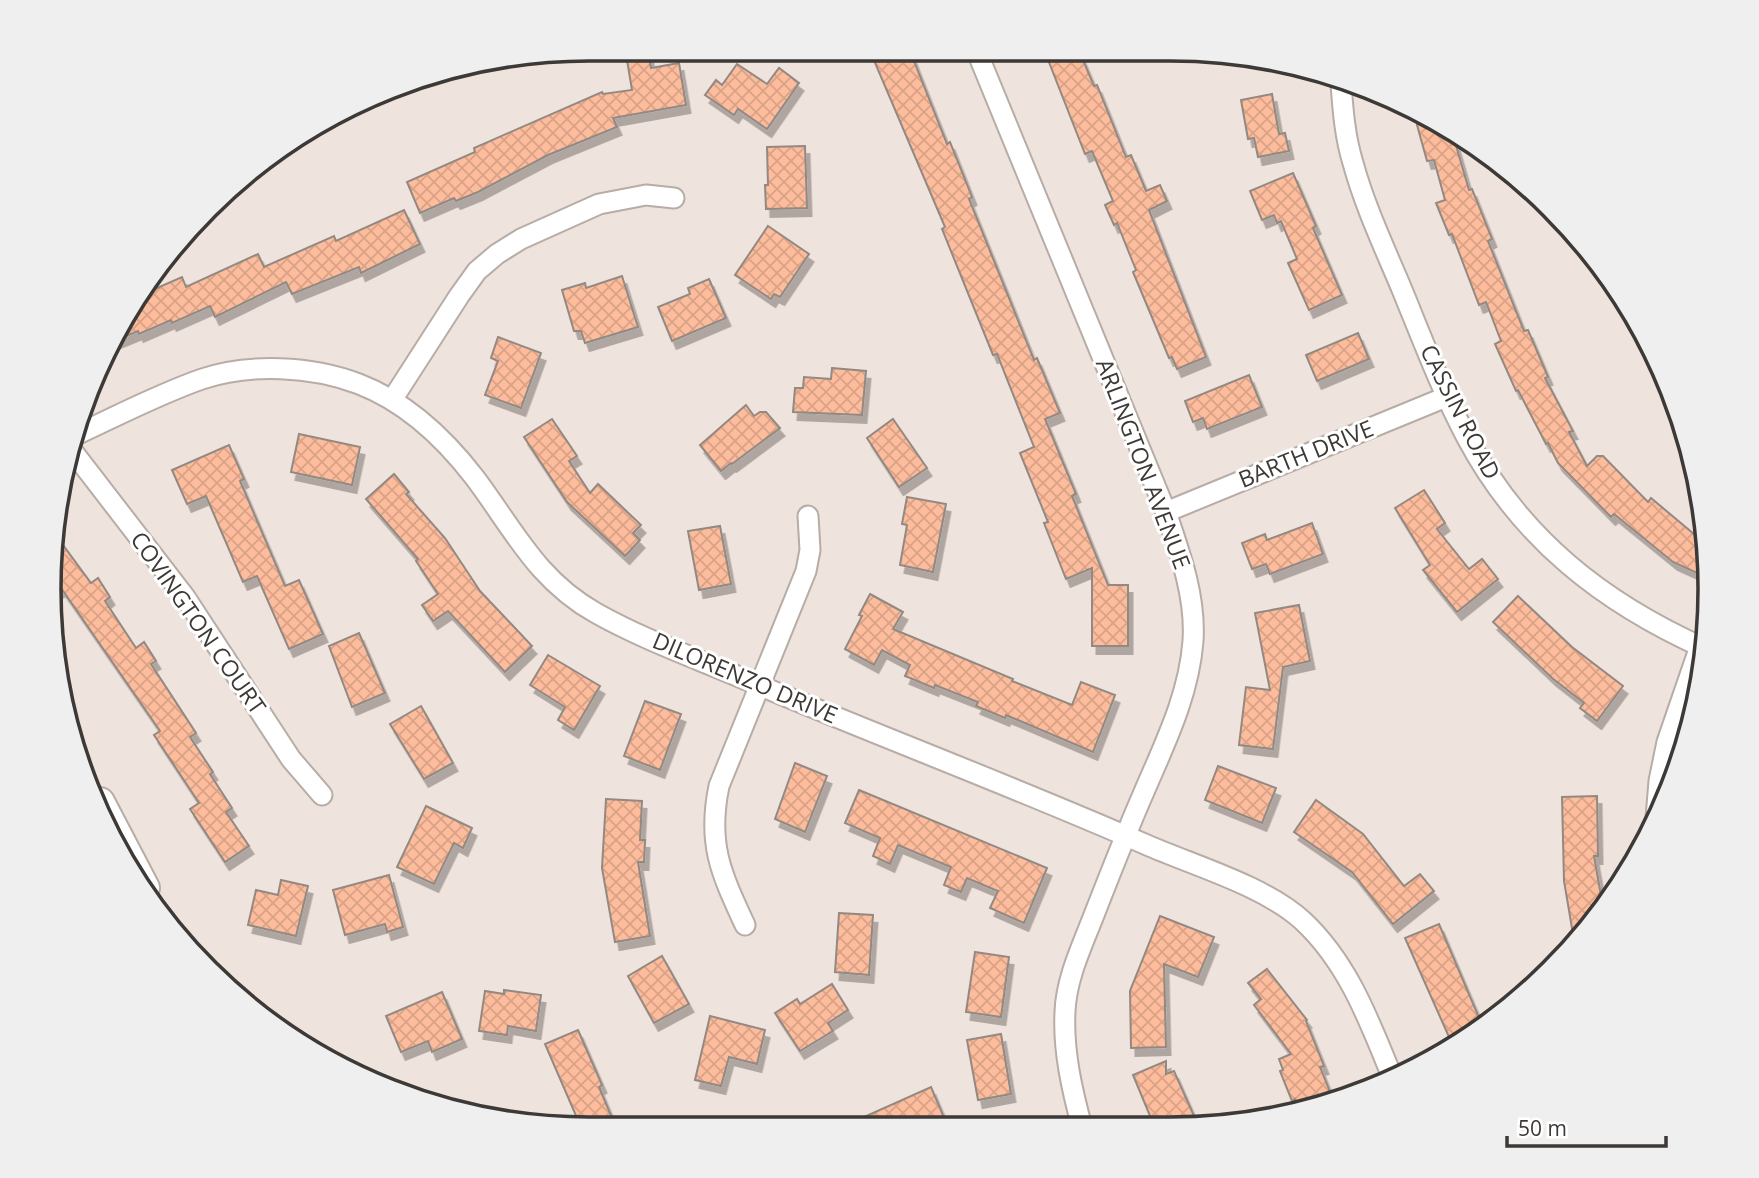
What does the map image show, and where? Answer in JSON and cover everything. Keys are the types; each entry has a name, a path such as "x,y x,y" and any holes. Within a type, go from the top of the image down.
{"street":[{"name":"ARLINGTON AVENUE","path":"981,61 1166,512 1180,552 1193,614 1193,641 1187,679 1176,717 1125,835 1078,955 1065,1010 1068,1064 1080,1117"},
{"name":"CASSIN ROAD","path":"1341,90 1344,124 1353,163 1370,211 1447,397 1490,476 1514,511 1550,550 1590,583 1631,612 1695,643"},
{"path":"392,400 458,296 477,271 497,254 521,239 599,204 646,195 674,198"},
{"name":"DILORENZO DRIVE","path":"85,431 205,378 247,371 288,370 324,375 358,384 392,400 432,430 455,454 544,574 572,599 609,620 761,686 1262,893 1286,907 1304,922 1347,976 1389,1069"},
{"name":"BARTH DRIVE","path":"1166,512 1447,397"},
{"name":"COVINGTON COURT","path":"78,458 185,597 291,760 322,794"},
{"path":"745,925 720,864 713,813 719,786 806,571 810,550 808,516"},
{"path":"1658,790 1667,742 1689,683"}],"building":[{"path":"627,61 650,61 651,68 679,63 686,105 613,118 617,127 548,155 478,192 456,201 454,198 420,213 407,182 475,152 474,148 602,92 632,90"},
{"path":"874,61 914,61 947,144 950,142 972,197 969,199 1034,360 1037,358 1060,413 1045,419 1076,494 1072,496 1108,585 1128,585 1128,646 1092,646 1092,568 1066,579 1044,523 1048,522 1020,453 1034,447 942,229 945,227"},
{"path":"1049,61 1083,61 1094,86 1097,85 1126,157 1131,155 1146,191 1160,185 1167,201 1149,210 1206,357 1177,369 1172,357 1169,358 1133,272 1136,270 1117,223 1114,225 1105,205 1113,201 1092,151 1085,154"},
{"path":"737,64 767,84 779,68 799,83 767,129 738,109 734,115 705,95 716,80 722,85"},
{"path":"1272,94 1279,134 1285,133 1289,151 1258,157 1254,138 1248,139 1241,100"},
{"path":"1417,125 1456,146 1469,190 1472,189 1492,239 1488,241 1524,331 1528,330 1548,377 1545,378 1573,431 1569,432 1587,466 1597,456 1603,456 1648,502 1651,498 1695,535 1698,573 1673,562 1614,514 1611,517 1558,463 1548,443 1546,444 1518,390 1516,391 1495,344 1501,341 1486,302 1479,305 1452,234 1449,235 1436,203 1445,200 1434,160 1427,161"},
{"path":"805,146 807,208 766,209 767,147"},
{"path":"1293,173 1342,295 1309,310 1288,263 1297,259 1281,221 1277,223 1274,215 1262,220 1250,191"},
{"path":"404,210 420,244 361,273 359,267 292,294 286,282 215,317 210,306 172,323 171,320 139,334 138,331 126,336 155,289 182,277 186,287 258,254 264,267 334,236 336,241"},
{"path":"768,226 809,254 780,297 774,294 771,299 735,275"},
{"path":"622,276 638,327 585,343 581,331 574,331 562,290 585,283 586,288"},
{"path":"709,279 726,318 672,341 658,307 690,294 688,288"},
{"path":"1358,333 1369,359 1317,381 1306,355"},
{"path":"498,337 541,353 521,408 485,395 498,361 491,358"},
{"path":"832,368 866,371 862,415 793,412 795,388 803,388 804,377 831,379"},
{"path":"1249,375 1262,407 1207,429 1203,418 1193,422 1185,401"},
{"path":"746,405 754,416 766,412 780,428 721,471 700,445"},
{"path":"552,419 577,456 569,461 590,493 598,484 641,525 633,533 640,540 625,556 567,502 524,437"},
{"path":"893,419 927,468 899,487 867,438"},
{"path":"299,434 360,447 352,485 291,472"},
{"path":"229,445 244,479 240,481 285,586 299,580 323,634 289,649 257,576 243,582 206,496 187,504 172,470"},
{"path":"394,474 409,492 406,494 445,538 480,591 532,646 505,672 448,611 433,621 422,605 438,594 416,561 418,559 366,499"},
{"path":"1424,490 1445,523 1437,529 1469,569 1482,559 1498,579 1457,612 1423,570 1430,565 1395,508"},
{"path":"907,497 946,504 933,572 900,565 907,525 902,524"},
{"path":"1312,523 1323,554 1270,574 1266,564 1252,569 1242,543 1265,534 1267,540"},
{"path":"720,526 731,584 699,590 688,531"},
{"path":"63,545 91,583 98,578 110,597 105,601 136,648 144,642 156,661 151,664 196,733 190,737 232,808 226,812 249,846 225,862 190,809 199,803 154,735 160,731 61,588"},
{"path":"870,594 903,612 893,629 1013,679 1012,681 1072,705 1081,682 1115,695 1093,752 1006,715 1005,718 976,706 978,702 905,676 910,665 882,650 874,665 845,649"},
{"path":"1518,596 1572,647 1623,686 1597,721 1580,708 1584,703 1552,678 1493,622"},
{"path":"1299,605 1310,661 1283,667 1273,749 1239,745 1246,687 1270,690 1255,613"},
{"path":"359,633 385,693 352,707 329,646"},
{"path":"548,655 600,686 574,730 558,720 565,707 530,685"},
{"path":"645,701 681,714 660,770 624,756"},
{"path":"421,706 453,763 424,779 390,724"},
{"path":"795,763 827,776 805,832 775,819"},
{"path":"1218,766 1276,788 1262,823 1205,800"},
{"path":"859,790 1047,868 1024,923 990,908 998,891 967,878 961,892 944,885 951,867 898,845 890,864 873,856 880,838 845,823"},
{"path":"1597,796 1598,856 1594,856 1601,894 1572,930 1564,881 1562,797"},
{"path":"606,799 642,801 640,840 645,840 644,862 638,862 650,936 615,942 602,868"},
{"path":"1316,800 1363,834 1404,886 1420,874 1434,891 1393,924 1352,872 1294,832"},
{"path":"426,806 472,828 463,848 454,843 434,884 397,867"},
{"path":"389,875 403,927 387,932 385,924 345,935 333,890"},
{"path":"281,880 308,886 296,936 248,925 256,890 278,895"},
{"path":"839,913 873,915 869,975 835,972"},
{"path":"1160,916 1214,937 1198,977 1164,964 1166,1047 1131,1048 1130,991"},
{"path":"1439,924 1479,1017 1449,1037 1405,938"},
{"path":"975,952 1009,957 1001,1017 966,1012"},
{"path":"662,956 689,1004 654,1023 628,976"},
{"path":"1267,969 1307,1020 1324,1066 1320,1067 1330,1092 1292,1101 1280,1071 1283,1070 1279,1059 1291,1054 1254,1005 1261,999 1248,983"},
{"path":"832,984 848,1010 828,1023 833,1031 800,1051 775,1013 797,999 800,1004"},
{"path":"504,990 541,995 536,1031 508,1026 507,1035 479,1031 485,991 504,994"},
{"path":"442,992 462,1039 432,1052 428,1041 401,1052 386,1016"},
{"path":"710,1016 765,1030 757,1064 729,1057 721,1086 695,1080"},
{"path":"578,1030 602,1085 599,1087 612,1117 576,1117 545,1044"},
{"path":"1001,1034 1011,1094 978,1100 967,1040"},
{"path":"1166,1061 1166,1074 1174,1071 1194,1116 1150,1117 1133,1075"},
{"path":"931,1087 944,1117 864,1117"}]}
